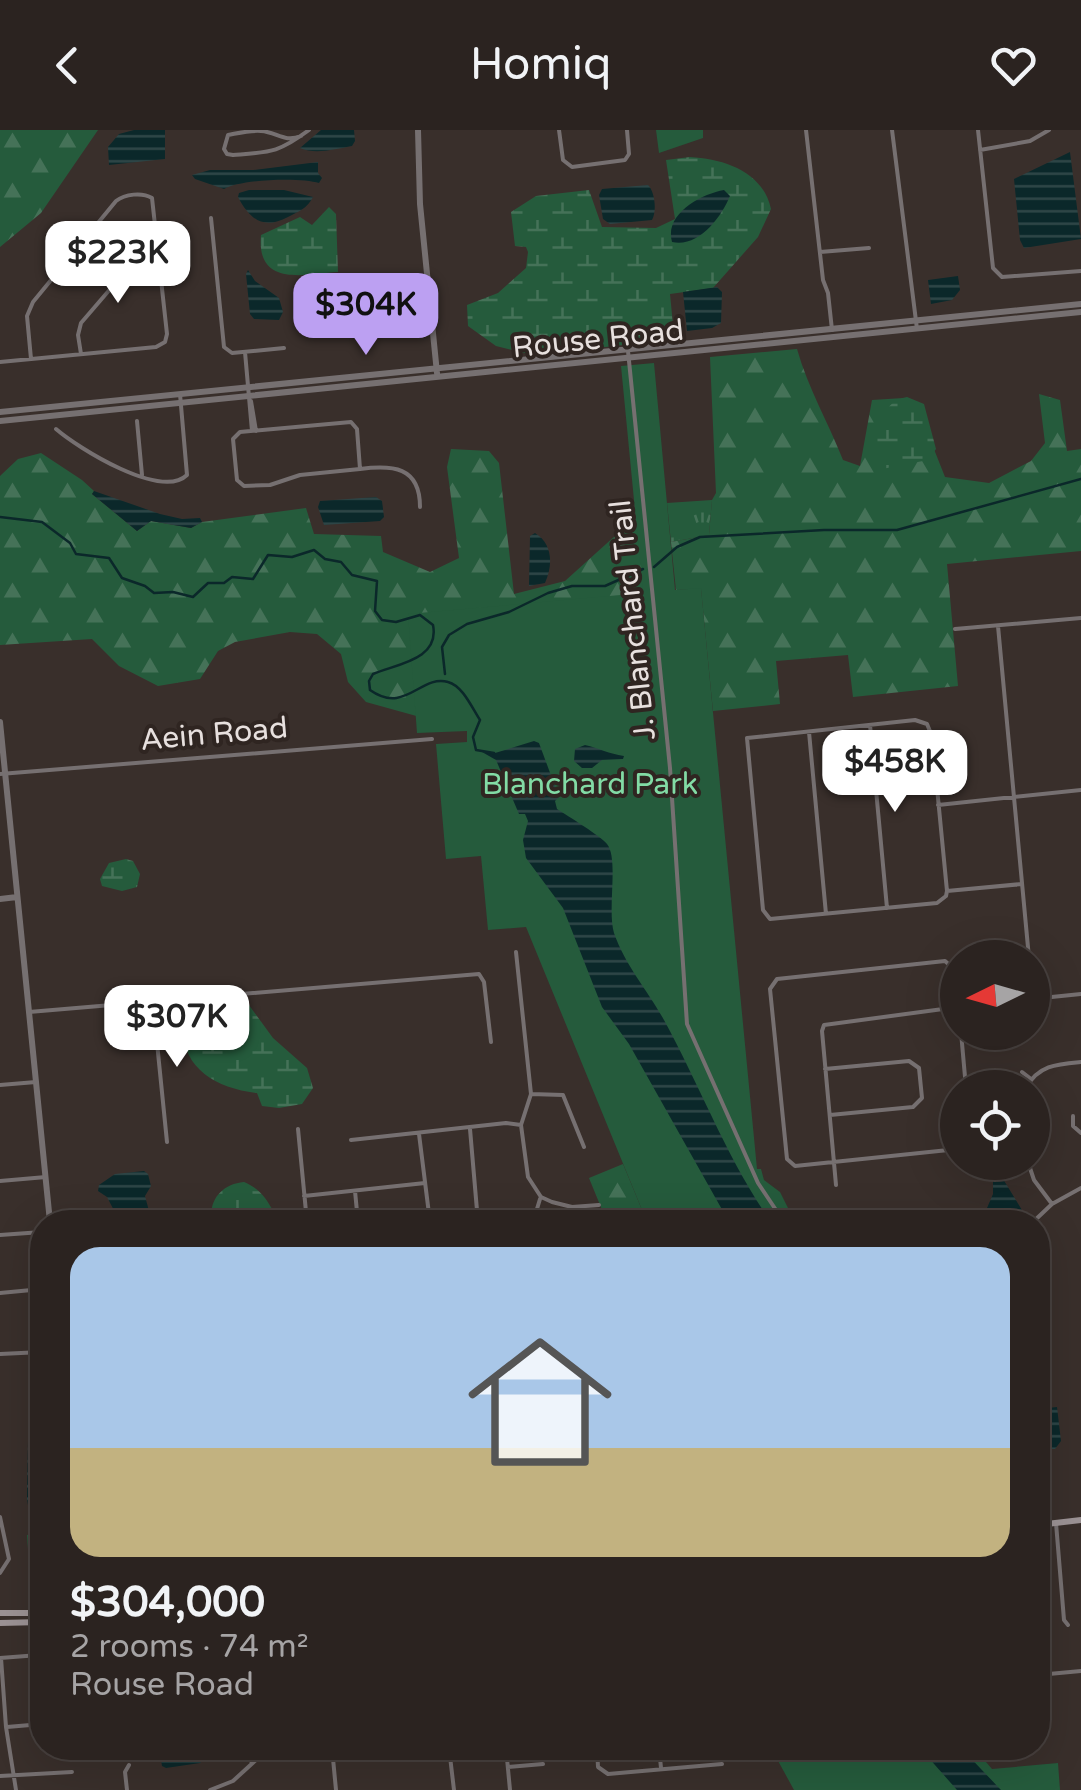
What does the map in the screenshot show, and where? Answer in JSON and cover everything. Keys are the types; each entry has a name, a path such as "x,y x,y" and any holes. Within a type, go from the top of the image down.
{"main road":[{"path":"1050,1523 1081,1520"},
{"path":"0,1614 30,1613"},
{"path":"0,1623 30,1622"}],"street":[{"path":"300,136 286,139 265,130 247,132 228,136 224,149 233,156 276,151 288,148 309,130"},
{"path":"418,130 421,215 438,374"},
{"path":"560,130 563,160 572,167 625,160 629,154 627,130"},
{"path":"806,130 832,330"},
{"path":"892,130 916,325"},
{"path":"978,130 993,268 997,275 1081,270"},
{"path":"980,150 1030,142 1049,130"},
{"path":"0,362 156,347 165,342 152,198 120,198 29,309 30,359"},
{"path":"211,218 224,348 232,353 284,348"},
{"path":"820,252 869,248"},
{"path":"81,354 78,335 82,322 124,273 160,265"},
{"name":"Rouse Road","path":"0,412 250,394 916,325 1081,304"},
{"name":"Rouse Road","path":"628,355 832,330 1081,312"},
{"path":"246,352 254,431"},
{"name":"J. Blanchard Trail","path":"628,355 670,768 688,1028 758,1182 776,1210"},
{"path":"56,429 103,462 173,482 185,479 180,398"},
{"name":"Rouse Road","path":"0,420 180,398"},
{"path":"137,421 142,474"},
{"path":"360,469 357,429 351,422 240,432 233,439 237,480 244,486 270,485 300,475 395,467 406,472 417,487 420,507"},
{"path":"955,628 1081,618"},
{"path":"998,626 1027,940"},
{"path":"947,892 932,736 927,724 916,720 746,738 763,910 767,917 774,920 937,903 947,892 1022,884"},
{"path":"0,722 2,774 49,1210"},
{"path":"870,725 887,908"},
{"path":"809,732 826,914"},
{"name":"Aein Road","path":"2,774 432,739"},
{"path":"938,804 1081,790"},
{"path":"0,899 17,897"},
{"path":"516,952 531,1094 521,1124 528,1176 541,1197 562,1206 599,1205"},
{"path":"940,962 777,979 770,989 790,1164 940,1151"},
{"path":"29,1012 479,974 484,982 490,1042"},
{"path":"1050,997 1081,994"},
{"path":"153,1001 167,1142"},
{"path":"836,1184 824,1025 940,1009"},
{"path":"825,1069 909,1060 918,1068 922,1098 913,1107 830,1115"},
{"path":"1042,1070 1081,1062"},
{"path":"0,1085 36,1082"},
{"path":"531,1094 563,1095 584,1147"},
{"path":"1072,1116 1073,1126 1081,1133"},
{"path":"351,1140 521,1124"},
{"path":"470,1129 477,1210"},
{"path":"298,1130 306,1210"},
{"path":"419,1134 428,1210"},
{"path":"0,1181 46,1177"},
{"path":"1034,1180 1052,1204"},
{"path":"304,1196 425,1183"},
{"path":"1046,1210 1081,1188"},
{"path":"354,1191 356,1210"},
{"path":"536,1210 541,1197"},
{"path":"0,1236 30,1233"},
{"path":"0,1293 30,1290"},
{"path":"0,1354 30,1353"},
{"path":"0,1520 9,1559 0,1572"},
{"path":"1056,1523 1064,1620 1068,1624"},
{"path":"16,1790 0,1658 30,1656"},
{"path":"1050,1674 1081,1671"},
{"path":"6,1727 30,1725"},
{"path":"251,1760 254,1763"},
{"path":"210,1790 233,1780 257,1760"},
{"path":"333,1760 336,1790"},
{"path":"451,1760 454,1790"},
{"path":"507,1760 510,1790"},
{"path":"597,1760 602,1773 608,1774 722,1764"},
{"path":"660,1760 661,1770"},
{"path":"508,1767 544,1764"},
{"path":"127,1790 125,1772 129,1765"},
{"path":"0,1776 72,1772"}],"green space":[{"path":"0,130 98,130 41,213 0,247"},
{"path":"656,130 703,130 703,138 659,153"},
{"path":"690,157 741,170 760,186 771,209 758,237 713,288 670,294 673,325 641,343 533,355 496,346 468,326 467,305 498,293 526,268 528,252 526,247 515,246 511,212 536,196 589,190 602,227 656,228 675,219 666,160"},
{"path":"329,207 336,214 338,272 286,274 266,263 261,235 300,217 312,225"},
{"path":"797,349 843,460 860,466 872,400 904,398 922,419 945,477 989,483 1031,461 1045,443 1039,394 1060,400 1067,451 1081,449 1081,551 947,564 958,686 853,697 848,655 776,661 780,704 713,711 701,589 676,590 671,542 709,535 716,493 710,357"},
{"name":"Blanchard Park","path":"654,363 675,590 701,588 757,1169 780,1192 789,1210 642,1210 526,927 488,930 481,856 446,859 436,744 467,742 467,731 417,733 408,614 643,593 621,366"},
{"path":"907,397 924,404 936,449 928,460 882,469 876,454 880,423 890,406"},
{"path":"451,449 489,451 499,463 514,594 565,581 636,517 646,595 467,730 366,702 348,682 341,654 317,634 290,632 235,642 218,651 200,679 158,686 119,666 92,639 0,645 0,476 18,459 41,453 82,480 94,491 92,494 137,531 151,521 191,528 202,522 306,508 314,534 381,536 383,552 430,572 459,558 447,467"},
{"path":"712,500 709,535 671,542 667,503"},
{"path":"133,861 140,874 137,887 122,891 102,886 100,879 109,863"},
{"path":"246,1001 273,1038 307,1068 313,1088 302,1104 262,1106 257,1093 210,1078 190,1057 183,1027 186,1009 200,1004"},
{"path":"623,1164 642,1210 602,1210 589,1178"},
{"path":"244,1182 264,1196 272,1210 212,1210 218,1195 229,1186"},
{"path":"27,1535 30,1535 30,1578"},
{"path":"778,1760 984,1760 992,1769 1058,1763 1060,1790 794,1790"}],"water":[{"path":"165,130 165,159 109,165 108,147 119,134"},
{"path":"321,130 354,130 355,141 352,146 326,151 300,148"},
{"path":"1070,152 1081,239 1024,248 1014,179"},
{"path":"318,162 322,178 319,183 271,180 224,189 192,175 210,170 253,170"},
{"path":"648,185 654,202 652,220 610,224 603,219 599,195 602,189"},
{"path":"249,190 284,190 313,197 296,213 272,223 258,220 248,212 238,197"},
{"path":"724,190 730,196 707,230 691,240 672,242 674,223 686,207"},
{"path":"248,270 255,281 279,298 283,312 279,320 254,319 250,314"},
{"path":"958,276 960,290 952,300 931,304 928,280"},
{"path":"717,287 722,292 721,323 687,331 683,292"},
{"path":"94,491 160,514 200,518 202,522 191,528 151,521 137,531 92,494"},
{"path":"376,497 382,501 384,517 380,521 324,525 320,501"},
{"path":"535,533 548,549 549,569 545,583 529,586 530,536"},
{"path":"534,741 539,743 559,797 555,801 557,809 607,844 612,861 612,923 619,945 664,1020 763,1210 722,1210 629,1044 602,1007 563,908 526,858 525,814 519,814 496,760 482,752 495,753"},
{"path":"585,745 624,756 582,768 574,761 575,749"},
{"path":"115,1174 148,1174 151,1186 145,1196 149,1210 114,1210 107,1197 98,1191 99,1185"},
{"path":"993,1180 1004,1180 1022,1210 989,1210"},
{"path":"1057,1407 1061,1441 1055,1449 1050,1449 1050,1408"},
{"path":"30,1441 30,1520 27,1498"},
{"path":"161,1760 203,1760 166,1768"},
{"path":"931,1760 972,1760 1001,1790 957,1790"}],"waterway":[{"path":"654,567 677,547 700,537 897,530 1081,479"},
{"path":"0,517 42,522 70,543 76,554 109,558 122,578 154,593 193,597 208,583 224,583 232,577 253,579 268,555 292,557 314,550 325,559 341,562 352,575 377,581 375,611 382,620 396,622 420,615 433,625 430,646 414,659 373,674 370,690 393,698 429,683 453,684 480,720 473,737 476,750 494,753"},
{"path":"445,674 442,647 449,635 467,624 509,612 548,593 572,586 605,586 643,569"}]}
